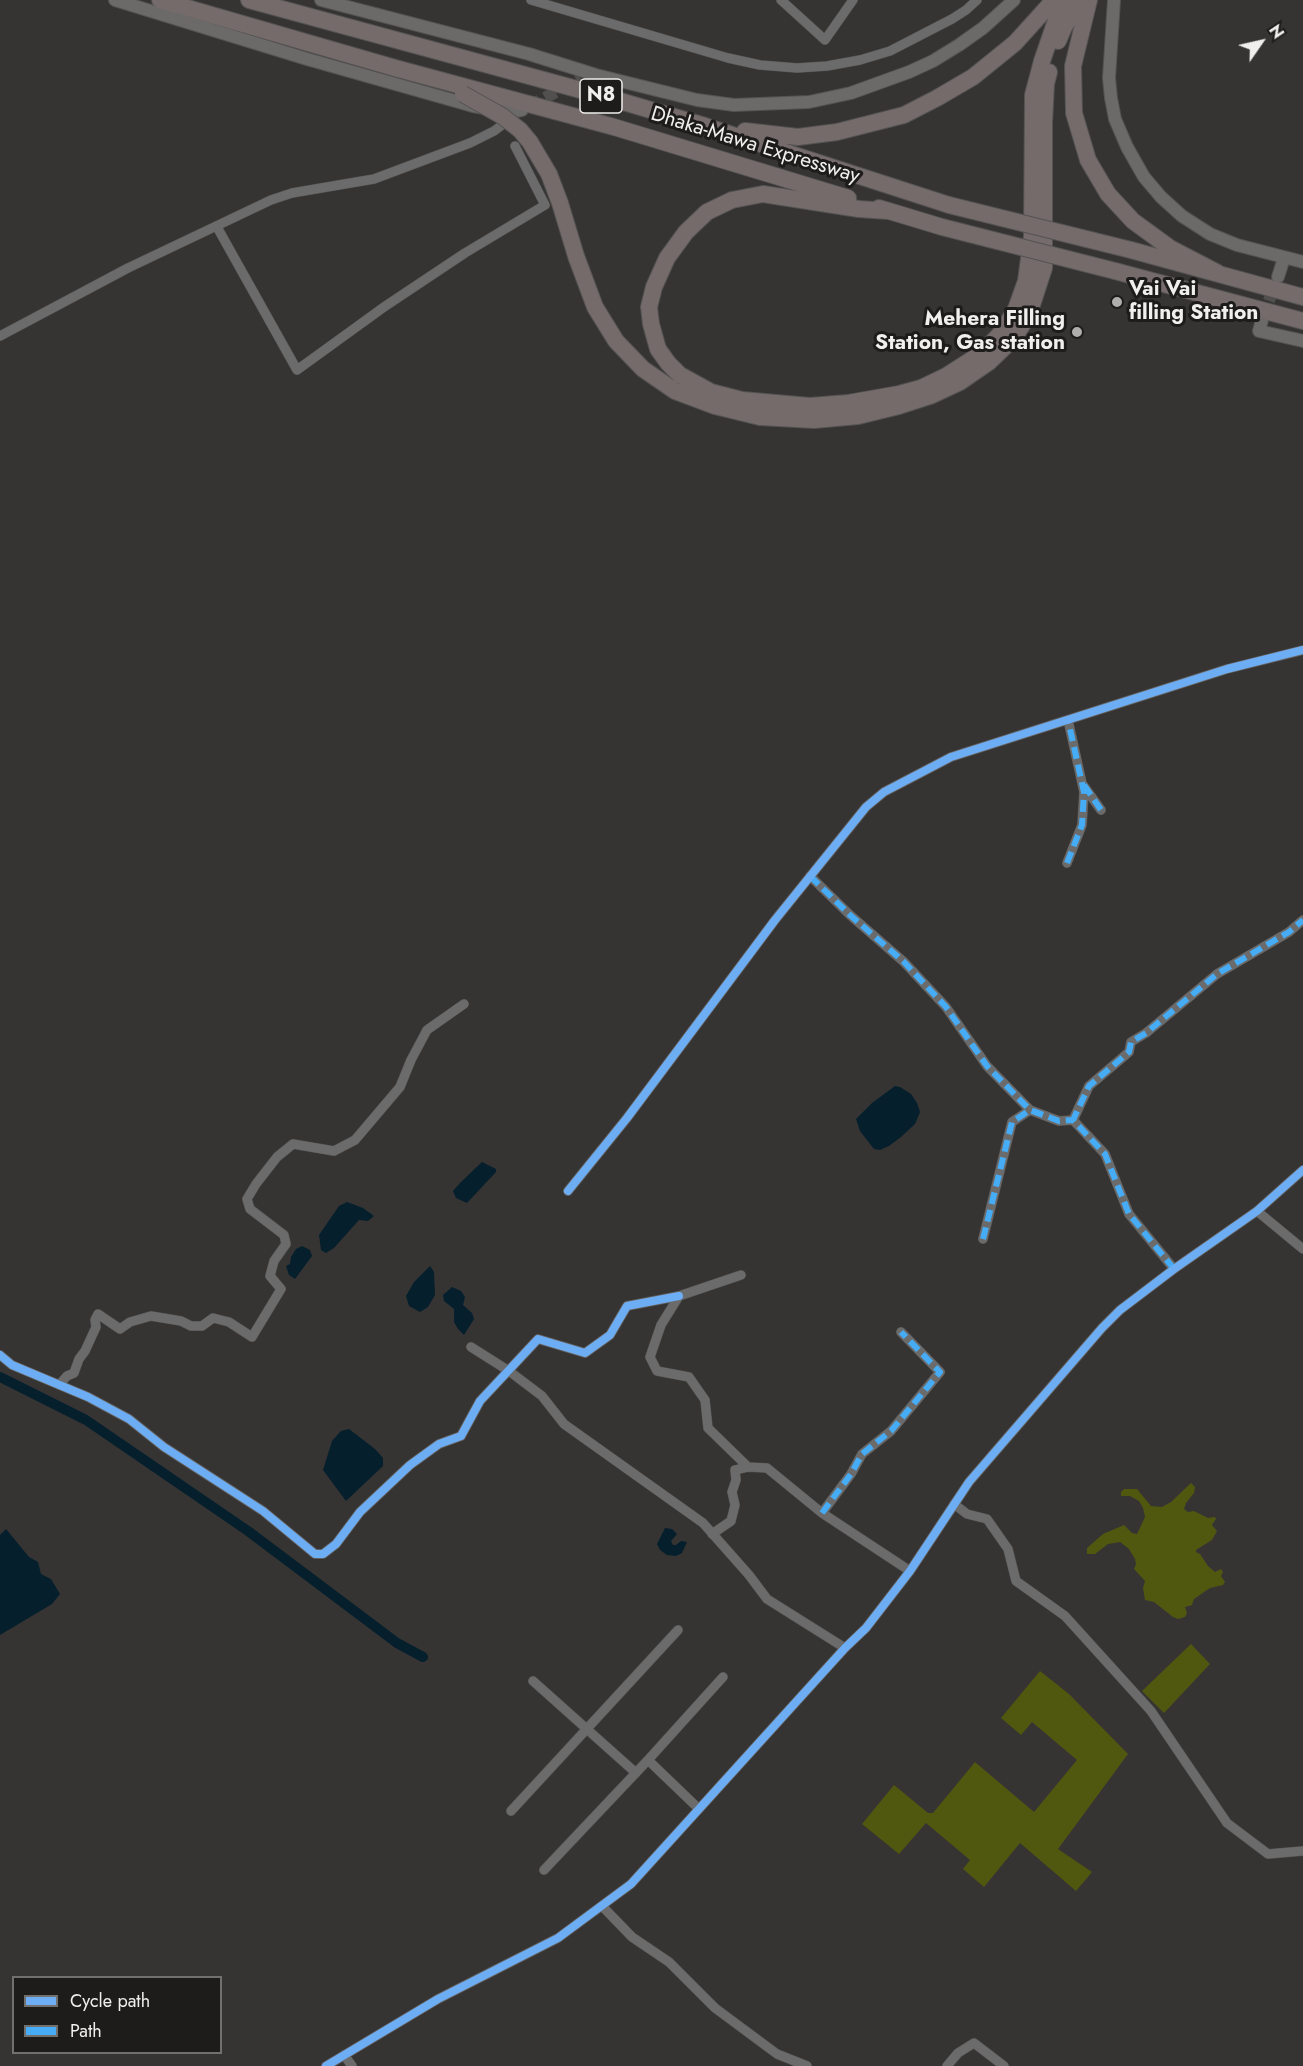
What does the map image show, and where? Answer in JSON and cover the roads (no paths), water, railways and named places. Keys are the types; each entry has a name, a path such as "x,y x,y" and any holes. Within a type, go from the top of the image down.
{"highway":[{"name":"Dhaka-Mawa Expressway","path":"160,0 766,172 942,227 1303,321"},
{"name":"Dhaka-Mawa Expressway","path":"249,0 610,98 705,126 949,205 1131,250 1303,297"},
{"path":"705,126 798,136 837,132 904,115 974,77 1015,43 1054,0"},
{"path":"888,211 763,194 732,200 708,212 686,232 667,258 654,286 649,307 658,349 680,375 711,392 742,400 810,406 848,403 898,394 921,387 946,376 982,353 1002,332 1016,309 1026,281 1032,236 1033,95 1042,61 1064,0"},
{"path":"431,77 502,116 530,141 549,174 560,202 576,256 595,307 616,341 643,369 675,391 715,406 760,417 814,420 858,416 930,396 960,382 989,362 1014,338 1029,314 1044,268 1046,84 1064,27 1081,0"},
{"path":"1089,0 1073,66 1074,113 1088,160 1108,194 1133,221 1170,248 1218,273"}],"main road":[{"path":"115,0 307,59 473,106 508,112 522,110"},
{"path":"321,0 529,54 596,75 697,100 734,105 809,102 851,93 909,72 933,61 983,28 1014,0"},
{"path":"1114,0 1108,78 1111,98 1115,119 1144,177 1182,216 1210,234 1236,245 1303,262"},
{"path":"581,79 596,75"},
{"path":"1278,277 1284,258"},
{"path":"1262,320 1259,331 1303,341"}],"street":[{"path":"531,0 728,58 797,68 860,60 890,51 952,19 977,0"},
{"path":"781,0 825,40 853,0"},
{"path":"0,336 128,268 271,200 292,193 374,179 470,143 494,131 522,110"},
{"path":"217,227 297,370 411,289 545,204 515,146"},
{"path":"568,1191 627,1118 775,920 866,807 884,792 951,757 1227,669 1303,650"},
{"path":"1067,863 1082,825 1084,792 1068,720"},
{"path":"1082,783 1101,810"},
{"path":"810,876 904,962 946,1007 987,1066 1030,1110 1059,1121 1073,1120"},
{"path":"1073,1120 1089,1086 1129,1052 1131,1042 1146,1033 1217,974 1289,932 1303,920"},
{"path":"59,1385 67,1376 74,1373 78,1359 85,1351 96,1327 95,1320 98,1314 120,1329 130,1322 151,1316 181,1321 191,1326 202,1326 213,1318 229,1322 252,1337 281,1289 270,1276 274,1262 286,1244 284,1235 250,1209 247,1199 277,1157 293,1144 334,1151 355,1140 400,1087 426,1030 464,1004"},
{"path":"983,1239 1012,1122 1030,1110"},
{"path":"1073,1120 1105,1154 1129,1214 1174,1269"},
{"path":"326,2066 438,1999 558,1938 631,1884 845,1648 866,1628 910,1571 969,1482 1102,1328 1120,1310 1174,1269 1257,1211 1303,1170"},
{"path":"1257,1211 1303,1249"},
{"path":"0,1355 12,1365 129,1419 164,1447 263,1511 315,1554 323,1554 336,1544 360,1512 410,1466 439,1444 461,1436 480,1401 538,1340 585,1353 610,1335 627,1306 679,1296 741,1275"},
{"path":"679,1296 661,1325 650,1357 657,1371 689,1377 705,1400 708,1428 748,1467"},
{"path":"822,1513 851,1474 862,1454 891,1431 940,1372 901,1332"},
{"path":"471,1347 509,1371 542,1396 564,1424 703,1523 767,1599 845,1648"},
{"path":"712,1534 731,1521 735,1505 732,1492 736,1480 735,1470 748,1467 767,1468 822,1513 910,1571"},
{"path":"954,1504 967,1514 987,1519 1008,1549 1016,1581 1065,1616 1151,1711 1227,1823 1268,1854 1303,1851"},
{"path":"511,1811 678,1630"},
{"path":"544,1870 723,1677"},
{"path":"533,1681 636,1773"},
{"path":"648,1760 699,1809"},
{"path":"602,1906 632,1937 669,1962 715,2008 777,2054 807,2066"},
{"path":"947,2066 958,2053 974,2043 1004,2066"},
{"path":"344,2055 352,2066"}],"water":[{"path":"895,1086 911,1094 920,1112 915,1124 901,1137 880,1150 874,1149 860,1131 856,1119 872,1103"},
{"path":"482,1162 496,1169 496,1172 467,1203 456,1198 453,1191"},
{"path":"347,1202 363,1208 374,1216 368,1221 359,1220 334,1248 326,1253 321,1250 319,1235 339,1206"},
{"path":"302,1246 310,1250 312,1256 295,1279 289,1275 286,1266 290,1264 296,1249"},
{"path":"430,1266 434,1272 435,1295 428,1307 420,1312 409,1306 406,1296 414,1282"},
{"path":"452,1287 461,1291 465,1297 463,1305 472,1313 474,1319 464,1335 454,1322 454,1309 444,1301 443,1295"},
{"path":"349,1429 375,1449 383,1458 383,1466 346,1501 323,1470 332,1441 341,1431"},
{"path":"665,1528 672,1529 677,1534 671,1541 673,1545 681,1541 687,1542 682,1553 676,1556 667,1555 660,1550 657,1544"},
{"path":"6,1529 29,1557 38,1562 41,1574 51,1579 60,1594 52,1604 0,1635 0,1535"}],"waterway":[{"path":"0,1377 86,1420 248,1531 397,1643 423,1657"}],"tunnel":[{"path":"529,106 581,79"},
{"path":"1263,318 1276,281"}],"place":[{"name":"Vai Vai filling Station","path":"1117,302"},
{"name":"Mehera Filling Station, Gas station","path":"1077,332"}]}
